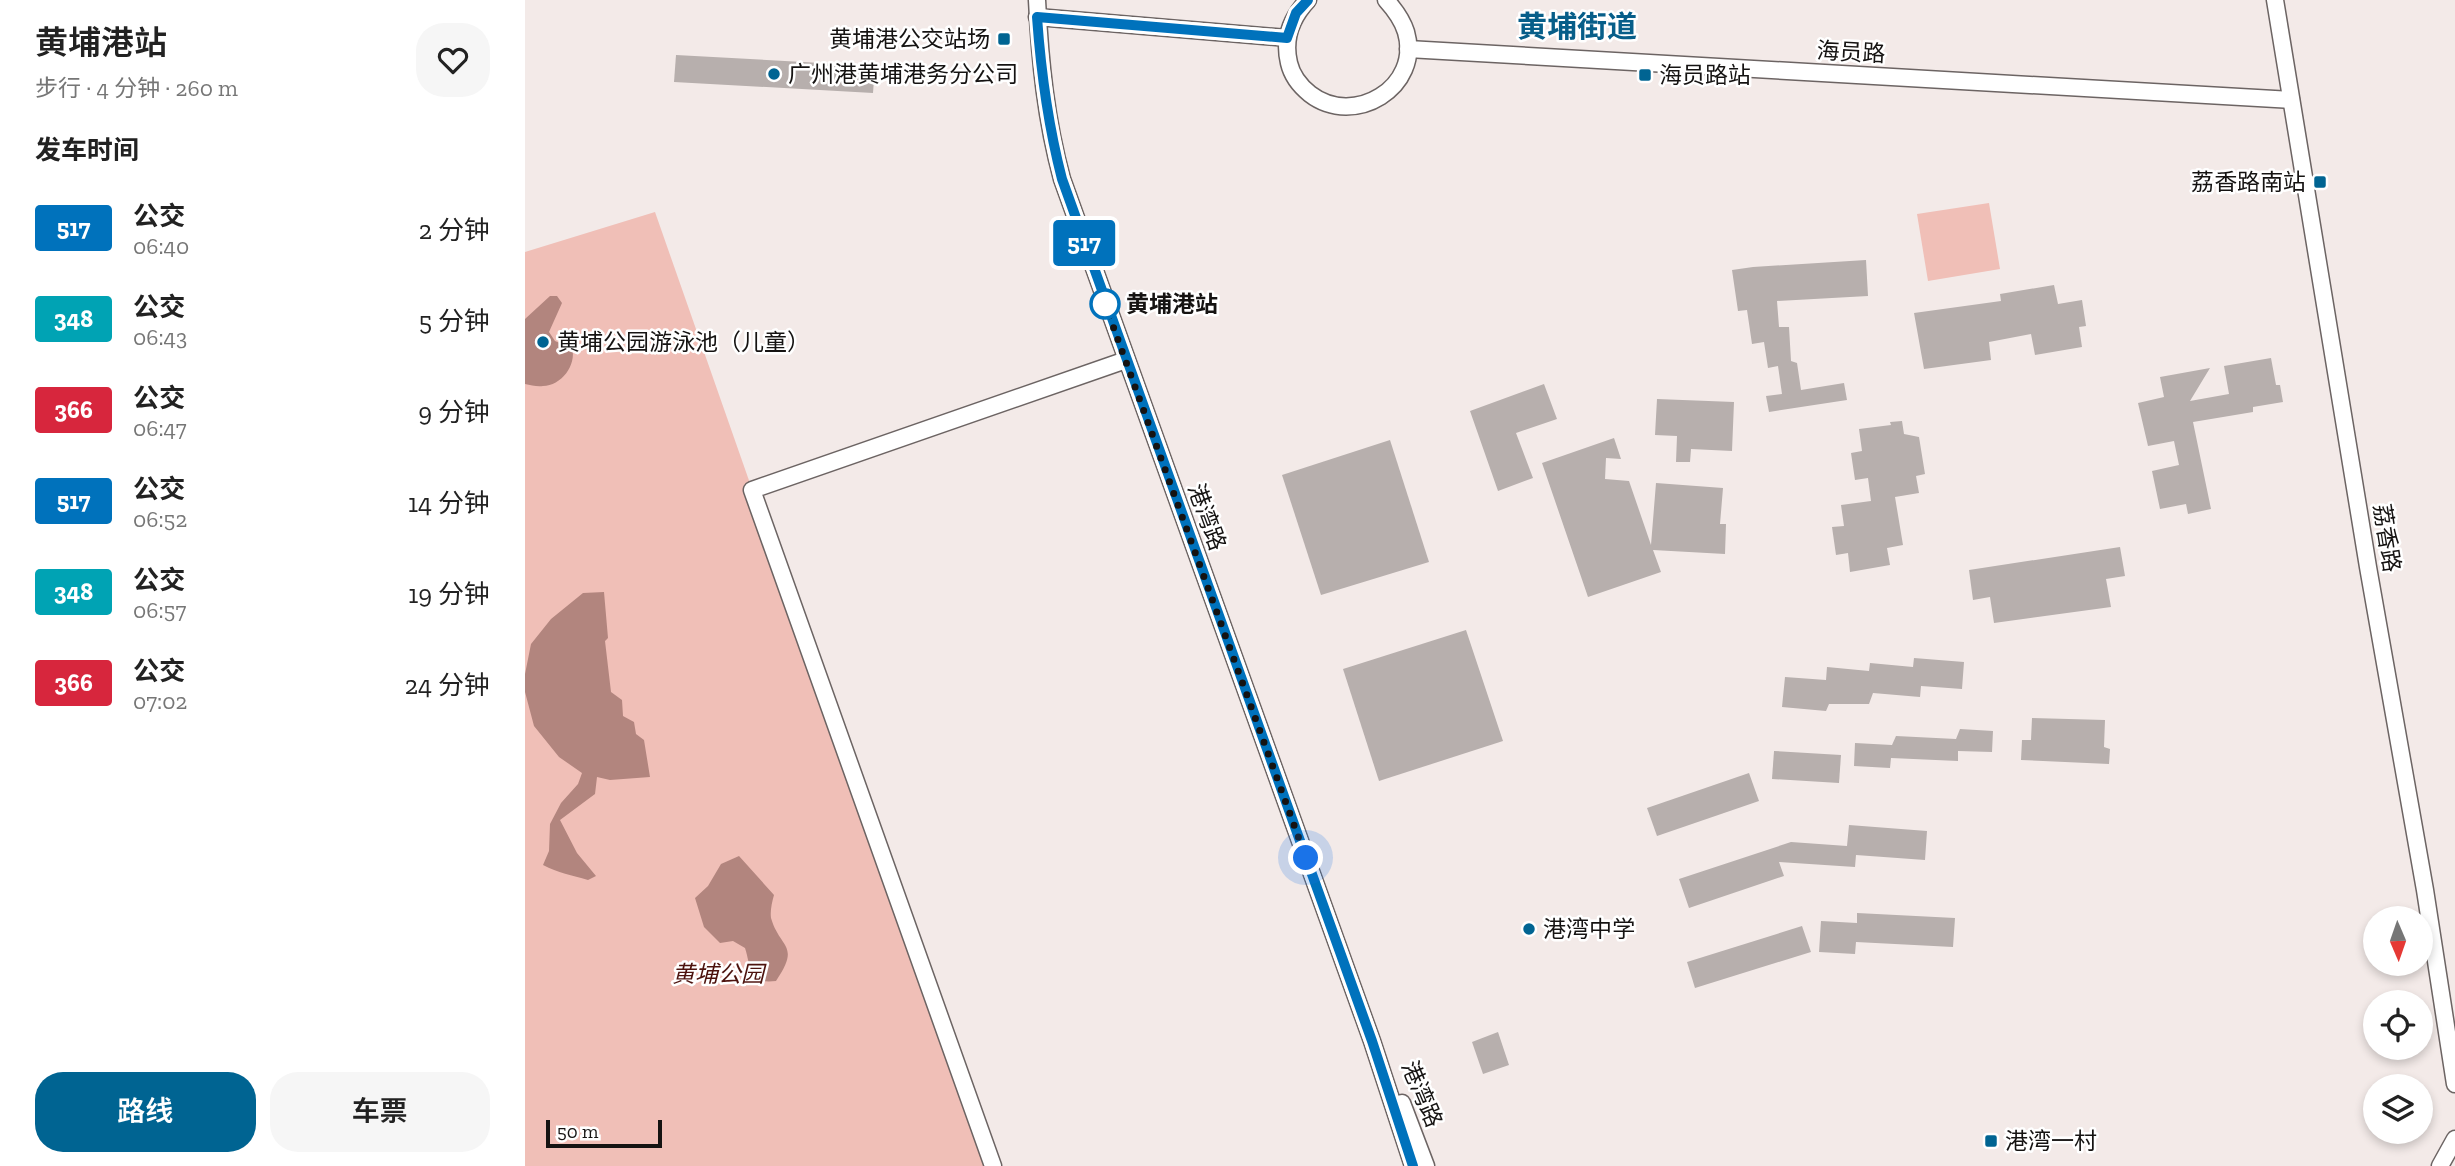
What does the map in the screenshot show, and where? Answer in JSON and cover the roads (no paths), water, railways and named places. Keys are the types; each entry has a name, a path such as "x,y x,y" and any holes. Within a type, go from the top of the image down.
{"street":[{"name":"港湾路","path":"1037,0 1042,84 1053,148 1062,179 1372,1041 1413,1166"},
{"path":"1308,0 1296,13 1287,38 1286,51 1291,71 1302,88 1318,100 1337,106 1357,107 1376,100 1392,88 1403,72 1408,49 1407,33 1399,14 1386,0"},
{"name":"荔香路","path":"2275,0 2366,553 2425,890 2455,1084"},
{"path":"1037,17 1287,38"},
{"name":"海员路","path":"1408,49 2291,100"},
{"path":"993,1166 752,490 1126,360"},
{"name":"港湾路","path":"1372,1041 1393,1079 1426,1166"},
{"path":"2440,1166 2455,1139"}],"place":[{"name":"黄埔港公交站场","path":"1004,39"},
{"name":"广州港黄埔港务分公司","path":"774,74"},
{"name":"海员路站","path":"1645,75"},
{"name":"荔香路南站","path":"2320,182"},
{"name":"黄埔港站","path":"1105,304"},
{"name":"黄埔公园游泳池（儿童）","path":"543,342"},
{"name":"港湾中学","path":"1529,929"},
{"name":"港湾一村","path":"1991,1141"}],"district":[{"name":"黄埔街道","path":"1577,27"}],"park label":[{"name":"黄埔公园","path":"718,974"}]}
